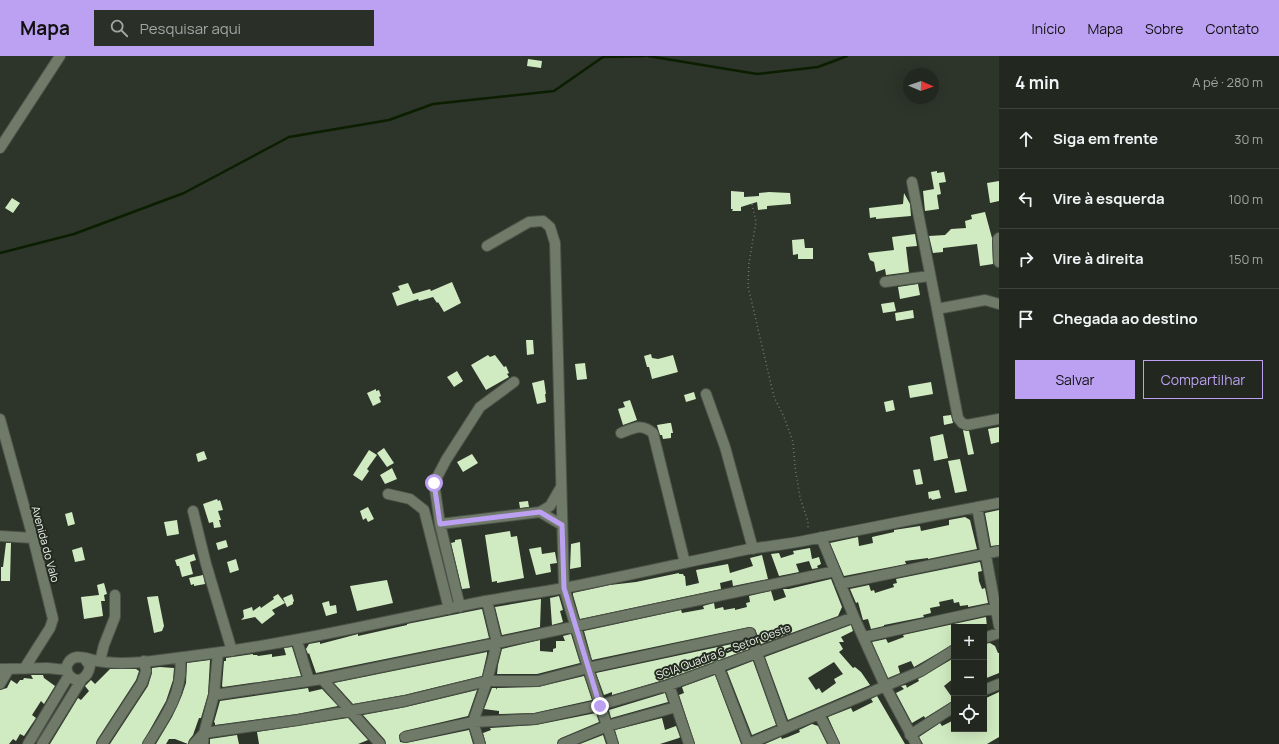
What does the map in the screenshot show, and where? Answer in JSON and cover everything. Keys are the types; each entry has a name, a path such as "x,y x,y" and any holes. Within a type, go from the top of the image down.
{"street":[{"path":"0,148 60,56"},
{"path":"912,182 929,276 958,418 962,423 967,425 999,419"},
{"path":"487,246 529,222 543,221 550,227 555,243 564,588 613,744"},
{"path":"999,238 999,262"},
{"path":"885,282 929,276"},
{"path":"936,309 985,300 999,304"},
{"path":"460,607 440,524 434,483 446,460 480,407 514,382"},
{"path":"706,394 725,447 753,549"},
{"name":"Avenida do Valo","path":"0,419 33,538 53,619 50,628 24,669"},
{"path":"621,433 637,427 646,427 653,433 685,563"},
{"path":"440,524 540,512 550,506 561,486"},
{"path":"388,494 410,499 424,510 449,609"},
{"path":"28,744 68,669 72,658 80,657 102,661 144,661 180,658 297,641 487,601 564,588 753,549 808,540 999,503"},
{"path":"977,507 999,626"},
{"path":"193,511 206,564 232,651"},
{"path":"540,512 562,525"},
{"path":"0,536 33,538"},
{"path":"821,537 854,617 885,686 916,744"},
{"path":"840,584 999,551"},
{"path":"214,695 322,679 835,571"},
{"path":"89,671 102,661 104,645 115,617 115,595"},
{"path":"480,744 473,722 487,681 497,643 487,601"},
{"path":"864,638 996,608"},
{"name":"SCIA Quadra 6 - Setor Oeste","path":"404,737 473,722 535,719 600,706 669,684 854,617"},
{"path":"194,744 204,733 298,720 406,701 487,681 538,681 588,668 750,633 784,729"},
{"path":"987,637 999,633"},
{"path":"297,641 309,680"},
{"path":"718,666 748,744 921,671 951,652"},
{"path":"203,744 204,733 214,695 218,653"},
{"path":"42,744 82,679 87,676 90,666 84,658"},
{"path":"148,744 169,712 178,687 181,665 180,658"},
{"path":"102,744 142,683 146,672 144,661"},
{"path":"0,684 4,669 68,669"},
{"path":"68,669 75,679 82,679"},
{"path":"322,679 379,742"},
{"path":"669,684 686,743"},
{"path":"987,689 999,684"},
{"path":"563,744 607,726 676,707"},
{"path":"910,734 951,709"},
{"path":"819,714 834,744"},
{"path":"367,744 379,742"}],"path":[{"path":"752,204 756,222 749,263 748,286 774,397 784,417 792,442 800,497 808,522 808,540"}],"building":[{"path":"528,59 542,61 541,68 527,66"},
{"path":"937,171 937,173 944,172 946,182 939,183 941,194 937,195 939,209 925,211 923,191 934,189 931,172"},
{"path":"999,181 999,201 990,203 987,183"},
{"path":"731,191 744,192 744,197 759,196 759,193 769,192 790,193 791,204 767,206 767,209 758,210 757,202 741,207 741,211 732,211"},
{"path":"904,193 910,204 911,216 876,219 876,217 870,218 869,208 903,204"},
{"path":"12,198 20,203 13,213 5,208"},
{"path":"985,212 992,238 993,264 980,266 977,244 943,248 943,252 933,253 929,236 945,235 951,229 966,228 965,221 972,219 971,215"},
{"path":"915,234 917,246 906,247 909,272 886,275 885,269 876,272 874,262 870,260 868,253 894,250 892,237"},
{"path":"804,239 805,248 813,248 813,259 798,259 798,254 793,255 792,240"},
{"path":"452,282 461,303 444,312 433,297 419,301 418,299 397,306 392,293 400,290 398,286 408,283 413,294 430,289 431,291"},
{"path":"918,284 920,295 900,299 898,287"},
{"path":"894,302 896,311 883,313 881,304"},
{"path":"913,310 914,318 896,321 895,313"},
{"path":"526,340 533,340 534,354 527,355"},
{"path":"651,354 652,358 658,359 673,355 678,372 652,379 644,356"},
{"path":"488,355 490,357 495,355 504,367 506,366 509,377 486,390 471,365"},
{"path":"585,363 587,379 577,380 575,364"},
{"path":"457,371 463,381 454,387 447,377"},
{"path":"544,380 546,402 537,404 532,383"},
{"path":"931,382 933,394 910,398 908,386"},
{"path":"376,389 376,391 379,390 381,402 373,406 367,393"},
{"path":"694,392 696,399 686,402 684,395"},
{"path":"630,400 637,420 623,425 618,409 625,407 623,402"},
{"path":"893,400 895,410 886,412 884,402"},
{"path":"951,415 953,423 944,425 943,416"},
{"path":"671,423 673,433 671,433 671,438 663,439 657,425"},
{"path":"999,427 999,442 991,444 988,429"},
{"path":"963,430 969,431 974,454 968,455"},
{"path":"943,434 948,458 934,461 930,437"},
{"path":"384,448 394,463 387,467 377,453"},
{"path":"369,450 377,455 367,469 369,471 362,481 353,475"},
{"path":"204,451 207,459 198,462 196,454"},
{"path":"472,454 478,463 463,472 457,462"},
{"path":"960,459 967,491 955,493 948,461"},
{"path":"392,468 397,479 385,484 380,475"},
{"path":"920,469 923,484 916,485 913,470"},
{"path":"939,490 941,498 932,500 931,498 929,499 928,492"},
{"path":"217,499 218,501 220,500 223,510 218,511 221,520 219,520 221,527 214,528 213,522 209,523 203,504"},
{"path":"528,501 529,507 520,508 519,502"},
{"path":"368,507 374,519 368,522 366,518 363,520 360,511"},
{"path":"999,510 999,545 991,546 985,513"},
{"path":"72,512 75,524 68,526 65,514"},
{"path":"965,517 970,520 977,549 928,559 905,561 906,564 844,576 830,543 858,537 859,546 873,543 872,537 894,532 894,530 920,526 921,531 949,525 949,520"},
{"path":"177,520 179,534 167,536 164,522"},
{"path":"510,531 511,537 517,536 524,578 497,583 497,581 492,582 485,535"},
{"path":"461,539 470,588 462,589 451,543 455,542 455,540"},
{"path":"226,540 228,547 218,550 216,543"},
{"path":"580,542 581,567 570,569 571,544"},
{"path":"6,543 11,543 10,581 1,581 1,567 3,567"},
{"path":"82,547 85,560 75,562 72,550"},
{"path":"541,547 542,554 555,552 557,563 550,564 551,572 536,575 529,549"},
{"path":"810,548 812,559 819,557 821,564 817,566 818,568 812,569 809,561 796,564 799,572 779,576 771,554 779,553 781,558 794,554 793,551"},
{"path":"194,554 196,560 190,562 193,574 182,577 179,566 177,566 175,560"},
{"path":"762,555 768,579 733,586 732,580 720,583 721,589 580,619 573,595 573,593 610,585 636,582 679,573 685,576 686,586 699,583 696,570 728,564 730,573 753,566 750,558"},
{"path":"236,559 239,570 230,573 227,562"},
{"path":"980,562 982,571 978,572 979,581 982,589 985,588 988,603 968,607 968,605 960,606 959,602 954,603 953,599 939,602 940,606 930,608 931,613 923,615 924,617 871,629 868,619 863,620 858,602 856,603 850,589 869,585 871,591 874,590 875,593 894,587 893,584 897,583 896,579"},
{"path":"203,575 205,584 194,586 194,584 191,585 189,578"},
{"path":"831,579 842,607 838,616 761,644 755,629 749,627 592,660 584,631 681,610 682,613 704,609 703,606 714,603 715,609 723,607 724,610 735,608 735,610 747,607 746,603 750,602 749,596 771,591 774,601 786,597 783,589 789,589"},
{"path":"387,580 393,603 357,611 350,586"},
{"path":"104,583 107,594 104,595 105,601 101,601 103,616 84,619 81,597 99,595 97,585"},
{"path":"278,594 285,603 272,610 275,614 262,624 255,617 241,620 244,617 243,610 252,607 253,611 260,606 261,608 274,599 273,597"},
{"path":"292,594 294,601 293,604 287,607 283,598"},
{"path":"158,596 164,626 162,631 154,633 147,597"},
{"path":"559,596 563,610 560,611 563,622 552,625 550,598"},
{"path":"541,599 540,627 502,635 495,607"},
{"path":"329,601 330,606 336,605 337,613 326,616 322,603"},
{"path":"482,609 489,638 316,673 309,653 308,654 306,649 309,644 320,642 320,644 358,634 358,636 407,624"},
{"path":"986,617 987,624 954,624"},
{"path":"851,625 853,631 841,637 844,642 839,642 843,649 839,652 853,668 855,667 861,672 870,685 788,720 765,657","holes":["834,662 843,674 834,679 836,683 822,693 819,688 816,690 808,678"]},
{"path":"951,625 951,646 914,667 911,661 898,666 900,673 888,678 872,642 886,639 888,643 904,637 903,635"},
{"path":"571,634 580,663 537,674 497,674 502,649 540,640 540,651 553,652 553,649 556,648 556,641 565,641 563,636"},
{"path":"746,641 749,649 667,679 612,695 612,692 604,695 596,673"},
{"path":"990,643 995,646 999,653 999,673 987,678 987,660 987,644"},
{"path":"292,647 301,676 222,686 224,661 226,661 226,658 253,654 258,656 272,654 272,657 286,655 284,648"},
{"path":"487,652 482,676 404,695 353,704 334,683"},
{"path":"210,660 208,694 201,718 199,718 188,744 175,739 169,739 166,744 156,744 172,717 182,695 186,683 187,663"},
{"path":"951,660 951,680 944,686 951,696 951,702 925,718 924,716 912,723 896,693 904,689 901,686 906,685 907,688 919,681 918,679"},
{"path":"753,661 776,725 752,735 727,671"},
{"path":"152,668 174,668 173,680 166,701 142,744 110,744 148,686"},
{"path":"110,669 136,669 139,671 136,680 97,740 96,744 50,744 78,698 81,700 89,691 85,686 91,680 95,684"},
{"path":"31,675 43,675 44,678 55,686 44,704 41,701 32,715 36,718 24,736 20,734 16,741 13,739 9,744 0,744 0,690 7,688 11,680 17,684 24,678 33,679"},
{"path":"715,675 741,744 695,744 679,695 684,693 682,687"},
{"path":"584,676 592,700 534,713 499,714 499,711 484,709 492,688 496,688 497,690 497,688 538,687"},
{"path":"308,688 309,692 322,689 338,706 297,714 215,725 214,722 220,701"},
{"path":"477,690 468,716 404,731 399,735 400,742 406,743 469,730 473,744 386,744 385,740 363,715 406,707"},
{"path":"999,692 999,737 987,744 923,744 919,737 940,723 942,726 951,722 951,732 987,732 987,698"},
{"path":"665,693 668,702 611,718 609,710"},
{"path":"877,696 905,744 840,744 828,717 851,708 853,712 873,702 871,699"},
{"path":"596,713 599,722 561,738 558,740 557,744 486,744 483,733 491,730 490,728 536,725"},
{"path":"348,718 368,740 358,744 259,744 257,732"},
{"path":"662,718 665,730 676,726 680,737 679,738 660,744 619,744 615,730"},
{"path":"812,724 818,726 827,744 765,744 781,737 782,739 800,732 799,730"},
{"path":"237,735 239,744 210,744 210,739"},
{"path":"603,735 606,744 580,744"}],"waterway":[{"path":"0,253 74,234 184,193 289,137 389,120 433,104 554,91 603,57 645,56"},
{"path":"648,56 757,74 818,67 847,56"}],"route":[{"path":"434,483 440,524 540,512 562,525 564,588 600,706"}]}
